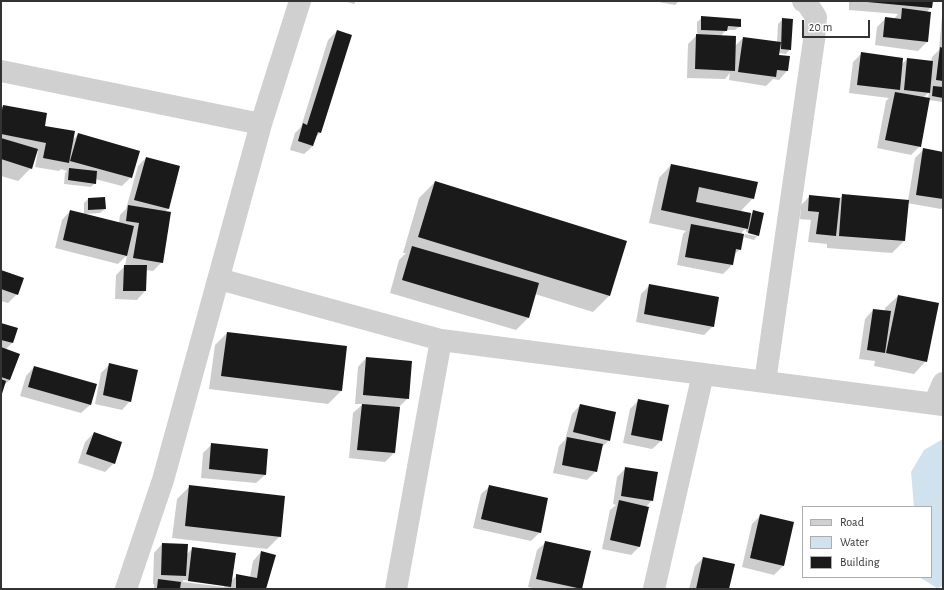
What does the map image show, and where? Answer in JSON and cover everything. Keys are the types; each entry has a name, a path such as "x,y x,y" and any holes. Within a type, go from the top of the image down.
{"street":[{"path":"126,589 163,480 261,124 300,1"},
{"path":"765,382 814,40 816,17 806,2 803,1"},
{"path":"1,71 261,124"},
{"path":"219,278 441,340 938,405 943,383"},
{"path":"396,589 441,340"},
{"path":"654,589 703,374"}],"water":[{"path":"943,439 943,586 937,588 921,578 932,578 932,506 914,506 911,472 924,450"}],"building":[{"path":"867,1 933,1 932,8"},
{"path":"902,8 931,12 928,42 883,37 885,17 901,19"},
{"path":"701,16 741,19 741,27 728,26 727,31 701,30"},
{"path":"782,18 793,19 791,50 781,49"},
{"path":"337,30 352,35 321,133 318,132 313,146 298,141 303,123 307,125"},
{"path":"696,34 736,36 735,71 695,69"},
{"path":"743,37 781,42 779,55 790,56 788,71 777,70 776,77 738,72"},
{"path":"940,47 943,48 943,81 936,80"},
{"path":"861,52 903,58 900,90 857,85"},
{"path":"907,58 933,61 930,93 904,90"},
{"path":"933,86 943,87 943,98 932,96"},
{"path":"895,92 930,98 921,147 885,140"},
{"path":"3,105 47,113 45,126 75,131 69,163 43,158 46,143 1,134 1,115"},
{"path":"78,133 140,151 132,178 70,161"},
{"path":"1,138 38,149 32,169 1,159"},
{"path":"923,148 943,152 943,199 916,195"},
{"path":"146,157 180,166 169,209 134,200"},
{"path":"671,164 758,182 754,199 699,187 696,202 751,213 748,229 661,210"},
{"path":"69,168 97,171 96,184 68,180"},
{"path":"435,181 627,241 610,296 418,237"},
{"path":"842,194 909,200 905,241 839,236"},
{"path":"809,195 840,198 836,236 816,234 819,212 808,211"},
{"path":"105,197 106,209 88,210 88,198"},
{"path":"128,205 171,212 163,263 133,258 139,223 126,221"},
{"path":"70,210 134,226 127,256 63,240"},
{"path":"753,210 764,213 759,236 748,233"},
{"path":"691,224 744,234 741,250 736,249 733,265 685,257"},
{"path":"412,246 539,283 529,318 402,280"},
{"path":"124,265 147,265 146,291 123,291"},
{"path":"1,270 24,278 18,295 1,289"},
{"path":"649,284 719,297 714,327 644,314"},
{"path":"898,295 939,303 927,362 886,353"},
{"path":"873,309 891,311 885,353 867,350"},
{"path":"1,323 18,328 13,343 1,340"},
{"path":"227,332 347,346 342,391 221,376"},
{"path":"1,347 20,354 10,380 1,377"},
{"path":"366,357 412,361 409,399 363,395"},
{"path":"109,363 138,370 131,402 103,395"},
{"path":"34,366 97,384 91,405 28,387"},
{"path":"1,379 6,381 1,397"},
{"path":"638,399 669,405 662,441 631,435"},
{"path":"362,404 400,407 395,453 357,450"},
{"path":"580,404 616,412 610,441 573,432"},
{"path":"94,432 122,442 115,464 86,454"},
{"path":"567,437 603,444 597,472 562,465"},
{"path":"211,443 268,449 266,475 209,469"},
{"path":"625,467 658,472 653,501 621,496"},
{"path":"189,485 285,496 281,537 185,526"},
{"path":"489,485 548,498 541,533 481,519"},
{"path":"619,500 649,507 640,547 610,540"},
{"path":"760,514 794,522 784,566 750,558"},
{"path":"545,541 591,551 582,589 536,579"},
{"path":"162,543 188,544 186,576 161,575"},
{"path":"192,547 236,553 231,587 188,581"},
{"path":"261,551 276,555 266,589 236,588 236,574 257,578"},
{"path":"703,557 735,564 729,589 696,589"},
{"path":"158,579 181,582 180,589 157,588"}]}
